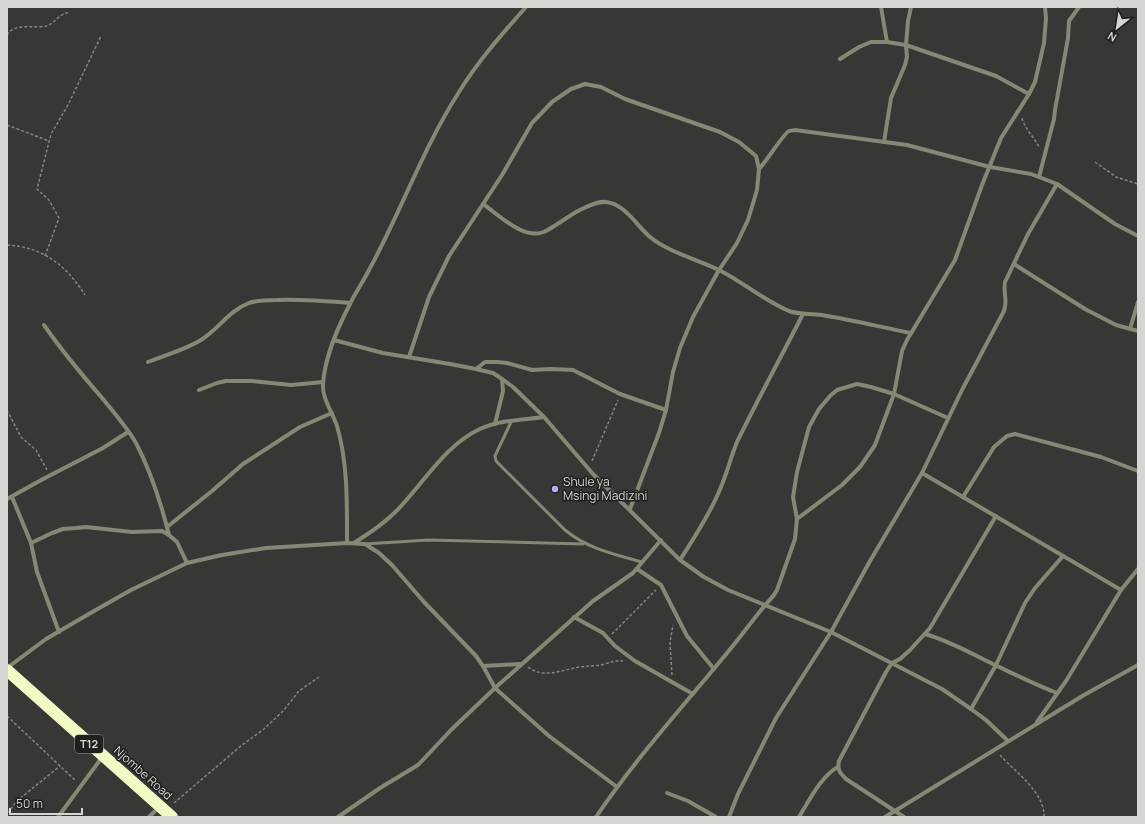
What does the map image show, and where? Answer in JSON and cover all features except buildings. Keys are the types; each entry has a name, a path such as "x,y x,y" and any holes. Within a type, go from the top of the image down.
{"highway":[{"name":"Njombe Road","path":"7,669 165,812"}],"street":[{"path":"347,544 345,477 338,426 325,397 323,388 326,365 334,340 350,303 370,270 430,144 458,93 477,64 526,7"},
{"path":"882,7 887,42"},
{"path":"884,142 891,98 907,57 906,45 911,7"},
{"path":"797,519 842,485 860,467 875,445 894,394 902,351 911,333 955,260 1001,138 1035,82 1044,43 1046,18 1045,7"},
{"path":"1039,177 1054,119 1054,110 1068,38 1069,21 1078,7"},
{"path":"840,59 859,47 871,42 887,42 906,45 996,76 1029,94"},
{"path":"409,357 429,297 450,256 532,123 552,102 571,89 585,84 601,87 625,99 720,132 739,142 756,156 759,169 757,190 748,220 737,243 719,270 694,317 680,348 673,372 666,410 659,433 630,509"},
{"path":"759,169 788,131 795,130 907,145 990,167 1039,177 1056,184 1115,224 1138,236"},
{"path":"729,817 738,794 776,718 831,632 870,561 922,473 948,418 1007,304 1004,290 1006,282 1028,234 1056,184"},
{"path":"483,204 512,226 523,232 534,234 543,232 592,204 606,202 618,206 648,236 658,243 719,270 790,311 803,314 820,315 911,333"},
{"path":"1014,264 1085,309 1116,325 1138,331"},
{"path":"148,362 202,340 212,333 224,319 236,310 250,303 266,300 299,299 350,303"},
{"path":"1130,328 1138,302"},
{"path":"680,560 718,493 735,448 757,401 803,314"},
{"path":"44,325 60,350 122,423 135,443 154,482 169,535"},
{"path":"334,340 383,353 476,369 493,374 502,379 513,387 544,418 589,469 680,560 704,577 728,590 764,606 831,632 942,689 971,708 1008,741"},
{"path":"476,369 485,362 497,362 507,363 532,370 573,370 620,394 666,410"},
{"path":"495,424 503,391 502,379"},
{"path":"199,390 217,383 226,382 252,381 305,385 323,382"},
{"path":"596,817 617,787 764,606 774,597 795,539 797,519 793,497 797,472 809,427 819,409 837,390 857,384 894,394 948,418"},
{"path":"167,527 243,464 300,427 332,413"},
{"path":"354,543 382,525 402,506 447,453 468,436 482,428 495,424 544,418"},
{"path":"7,499 103,448 128,432"},
{"path":"964,497 994,447 1007,436 1015,434 1101,457 1138,471"},
{"path":"922,473 1122,590"},
{"path":"12,497 31,543 37,572 58,632"},
{"path":"904,817 846,779 839,772 839,761 879,683 892,663 900,659 925,634 941,610 996,516"},
{"path":"31,543 63,529 86,527 132,532 162,531 177,542 187,563"},
{"path":"338,817 380,788 418,766 452,729 574,617 593,601 638,569 642,562 661,540"},
{"path":"7,669 46,639 131,590 187,563 222,555 266,548 354,543 365,544 379,552 392,565 424,602 476,656 495,688 549,736 617,787"},
{"path":"971,708 996,665 1025,603 1035,588 1063,556"},
{"path":"638,569 662,586 687,636 714,669"},
{"path":"1035,725 1122,590 1138,569"},
{"path":"574,617 603,633 626,655 693,694"},
{"path":"925,634 951,643 1033,684 1057,693"},
{"path":"483,666 522,664"},
{"path":"885,817 1084,695 1132,670 1138,665"},
{"path":"1132,670 1138,673"},
{"path":"58,817 103,756"},
{"path":"798,817 826,777 838,767"},
{"path":"667,793 688,800 716,817"},
{"path":"149,817 165,812"}],"lane":[{"path":"511,422 495,456 496,461 565,530 584,544"},
{"path":"365,544 428,540 584,544 642,562"}],"path":[{"path":"7,35 9,31 16,28 45,26 53,23 62,14 70,12"},
{"path":"45,256 59,218 49,200 37,189 49,141 51,134 68,105 101,36"},
{"path":"1019,107 1024,125 1035,139 1044,158"},
{"path":"7,125 49,141"},
{"path":"1095,162 1116,177 1138,184"},
{"path":"7,245 30,248 52,259 69,273 85,295"},
{"path":"589,469 620,394"},
{"path":"7,410 21,437 36,450 49,476"},
{"path":"608,638 647,598 662,586"},
{"path":"672,683 670,642 677,616"},
{"path":"522,664 541,674 568,670 582,666 601,665 618,660 637,662"},
{"path":"165,812 242,745 264,729 283,711 299,691 319,677"},
{"path":"7,716 80,786"},
{"path":"995,749 1031,787 1044,808 1044,817"},
{"path":"7,813 18,800 60,766"}],"place":[{"name":"Shule ya Msingi Madizini","path":"555,489"}]}
